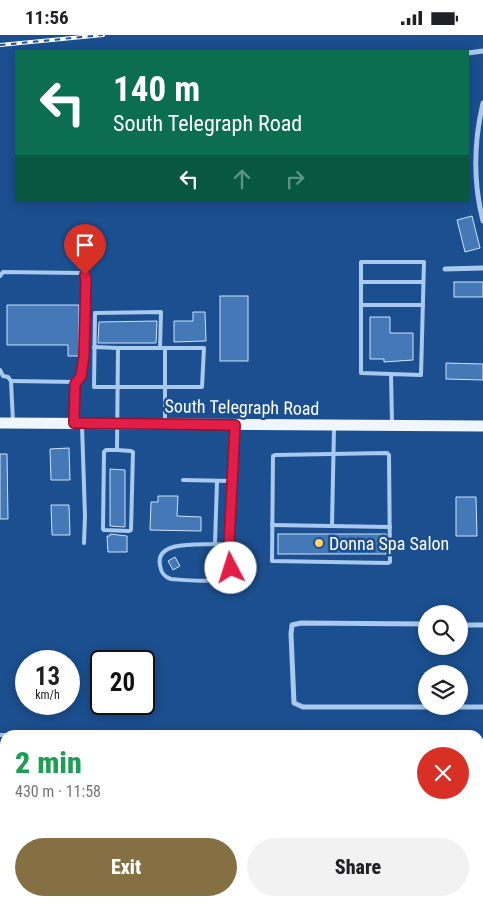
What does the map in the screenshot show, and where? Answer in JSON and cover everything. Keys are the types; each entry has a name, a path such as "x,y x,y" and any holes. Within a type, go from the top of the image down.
{"main road":[{"name":"South Telegraph Road","path":"0,423 483,426"}],"street":[{"path":"469,53 483,51"},
{"path":"483,103 475,160 479,207 483,221"},
{"path":"446,269 483,268"},
{"path":"418,624 301,623 292,625 294,703 303,707 483,707"},
{"path":"468,625 483,625"}],"lane":[{"path":"361,262 424,263 421,375 361,373 360,283 361,262"},
{"path":"0,276 3,272 82,273 85,275 84,356 81,376 75,384 85,516 84,543"},
{"path":"360,283 423,282"},
{"path":"361,305 423,305"},
{"path":"94,347 118,348 160,348 204,348 202,387 94,387 94,347 95,313 161,312 160,348"},
{"path":"118,348 118,450"},
{"path":"165,348 165,424"},
{"path":"0,370 3,376 8,377 11,381 13,423"},
{"path":"391,374 392,425"},
{"path":"11,381 77,382"},
{"path":"229,545 215,544 168,548 159,560 162,572 165,577 171,579 219,579 231,568 229,545 235,425"},
{"path":"332,525 334,425"},
{"path":"106,450 118,450 133,452 131,530 129,531 103,529 104,452 106,450"},
{"path":"388,454 390,562 273,561 271,559 272,525 273,456 388,454"},
{"path":"183,480 232,481"},
{"path":"215,544 217,481"},
{"path":"272,525 390,527"}],"building":[{"path":"472,216 480,248 465,252 457,220"},
{"path":"454,282 483,282 483,297 454,297"},
{"path":"220,296 248,296 248,361 220,361"},
{"path":"7,305 79,305 79,356 68,356 68,345 7,345"},
{"path":"193,312 205,312 206,341 174,342 174,321 193,321"},
{"path":"370,317 390,317 390,333 413,333 413,360 384,362 384,359 370,359"},
{"path":"157,321 156,343 98,343 99,322"},
{"path":"446,363 483,364 483,380 446,379"},
{"path":"69,448 70,480 51,480 50,449"},
{"path":"0,454 7,454 8,519 0,519"},
{"path":"110,469 125,470 125,527 110,526"},
{"path":"158,496 178,496 177,516 201,517 201,531 150,530 151,502 158,502"},
{"path":"456,497 476,497 477,536 456,536"},
{"path":"51,505 69,505 70,535 52,535"},
{"path":"110,534 127,536 127,552 108,552 107,536 110,536"},
{"path":"278,534 386,534 386,554 278,554"},
{"path":"175,557 180,566 173,570 168,561"}],"railway":[{"path":"0,45 103,35"}],"place":[{"name":"Donna Spa Salon","path":"319,543"}],"route":[{"path":"85,275 84,356 81,376 75,384 74,423 235,425 229,545 231,568"}]}
